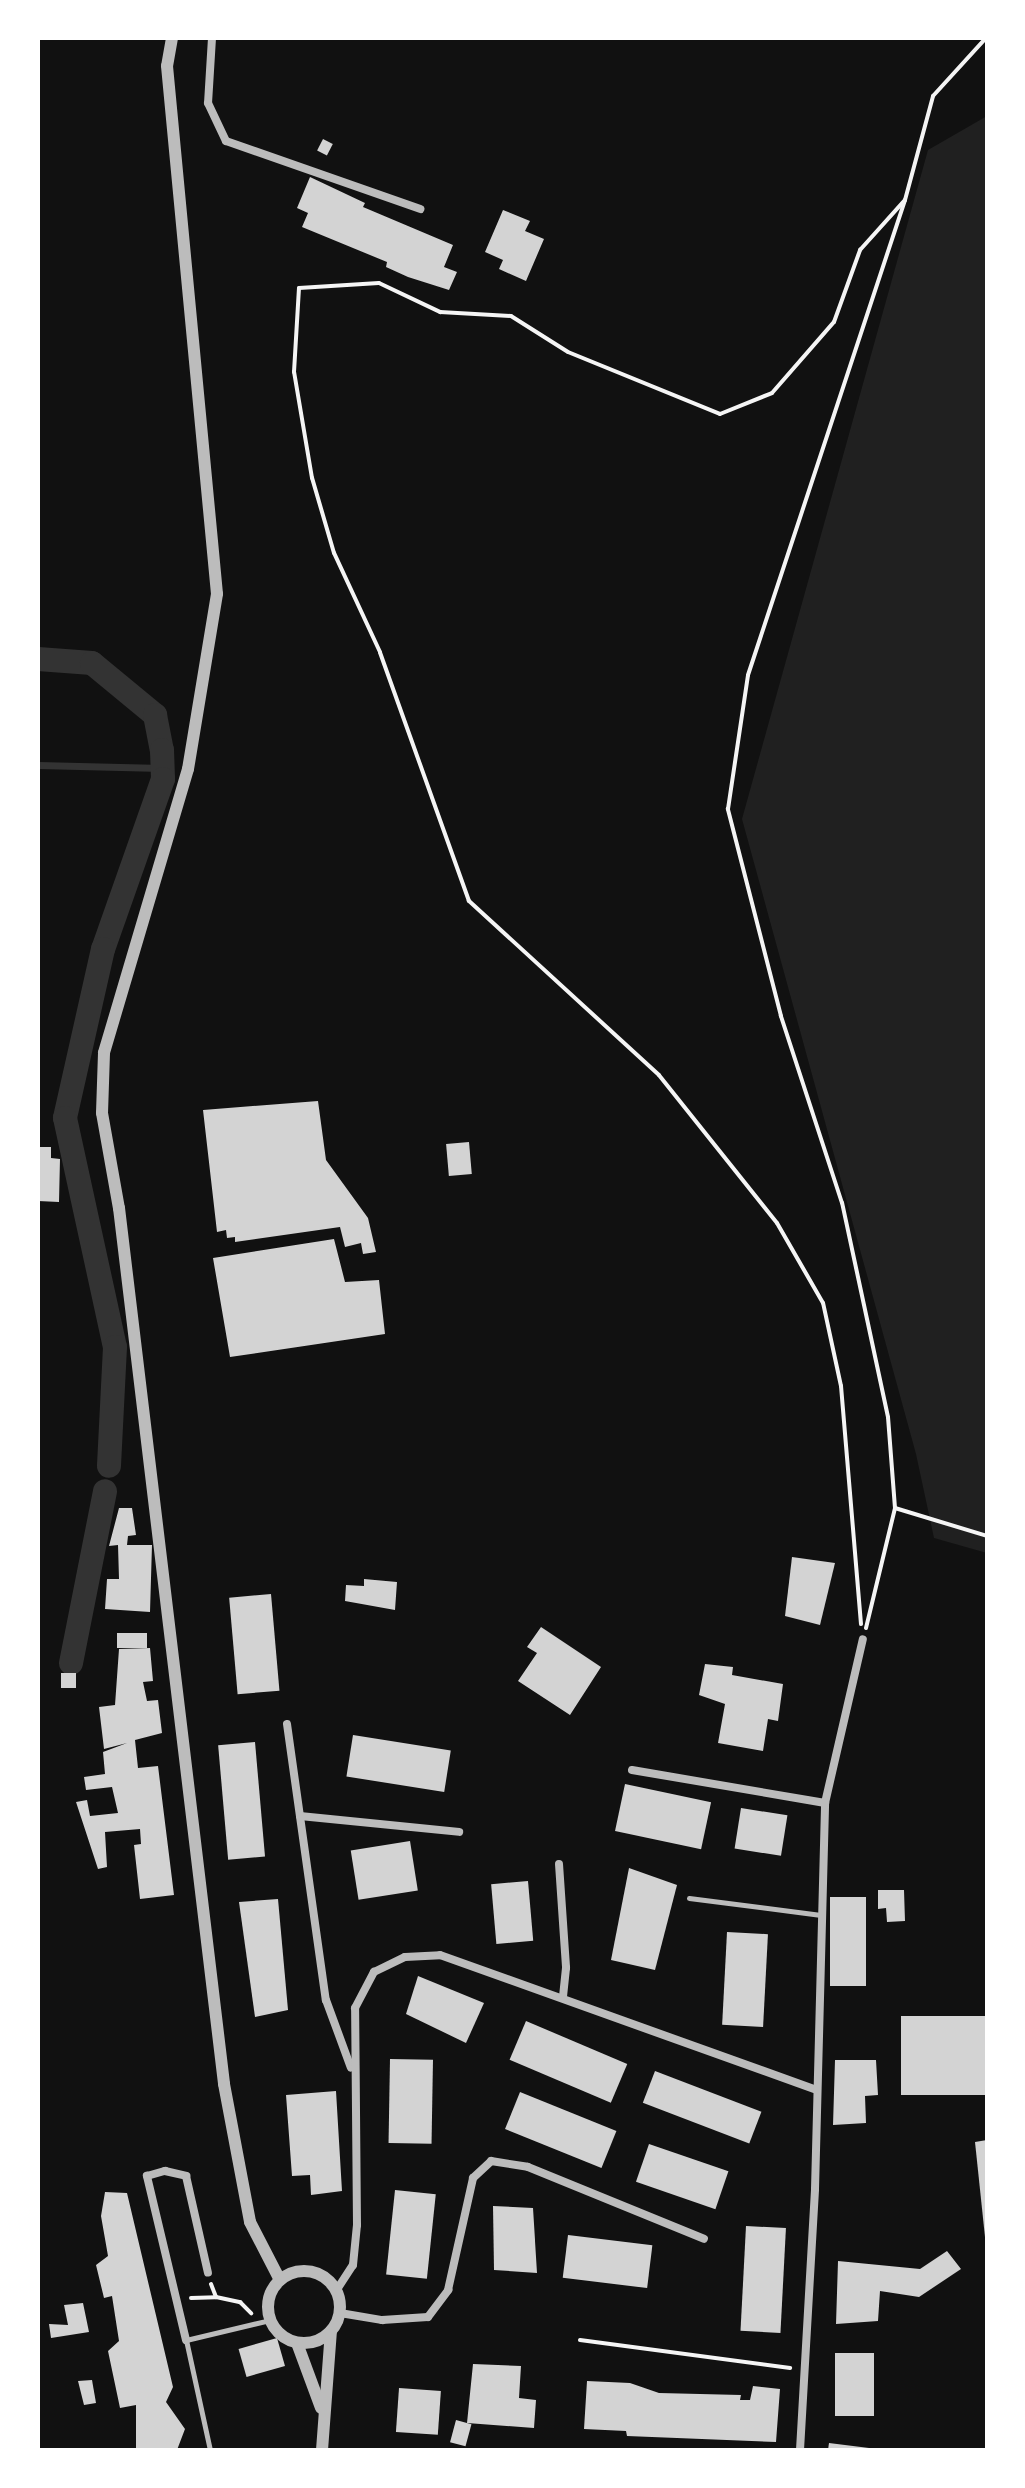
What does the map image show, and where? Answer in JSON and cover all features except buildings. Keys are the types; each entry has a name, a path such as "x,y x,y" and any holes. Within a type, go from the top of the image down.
{"street":[{"path":"172,38 167,66 217,594 188,769 104,1053 102,1113 121,1224 224,2084 250,2222 280,2280"},
{"path":"212,38 208,103 226,141 420,209"},
{"path":"800,2450 825,1803 863,1639"},
{"path":"287,1724 326,2000 353,2076"},
{"path":"632,1770 825,1803"},
{"path":"300,1816 459,1832"},
{"path":"559,1864 566,1968 563,1998"},
{"path":"336,2291 353,2265 357,2225 353,2076 355,2008 374,1972 405,1957 440,1955 815,2089"},
{"path":"340,2313 382,2320 428,2317 448,2290 473,2178 491,2161 528,2167 704,2239"},
{"path":"186,2340 147,2176 165,2171 186,2176 208,2273"},
{"path":"322,2450 322,2411 331,2331 340,2313 336,2291 311,2272 280,2280 269,2299 270,2320 277,2331 297,2343 316,2341 331,2331"},
{"path":"297,2343 322,2411"}],"lane":[{"path":"689,1898 821,1915"},
{"path":"210,2450 186,2340 270,2320"}],"path":[{"path":"863,1639 895,1508 888,1417 842,1203 781,1016 728,809 748,675 905,200 933,96 986,38"},
{"path":"863,1639 841,1386 823,1303 777,1223 659,1075 469,901 380,652 334,553 312,478 294,372 299,288 379,283 440,312 511,316 568,352 720,414 772,393 834,322 860,250 905,200"},
{"path":"895,1508 987,1536"},
{"path":"208,2273 216,2297"},
{"path":"176,2299 216,2297 249,2308 254,2324"},
{"path":"580,2340 804,2370"}],"shaded area":[{"path":"987,116 987,1553 934,1538 916,1454 742,819 928,150"}],"waterway":[{"path":"38,659 92,663 155,715 162,750 163,779 103,949 65,1118 115,1347 109,1466"},
{"path":"38,765 162,768"},
{"path":"71,1663 105,1491"}]}
